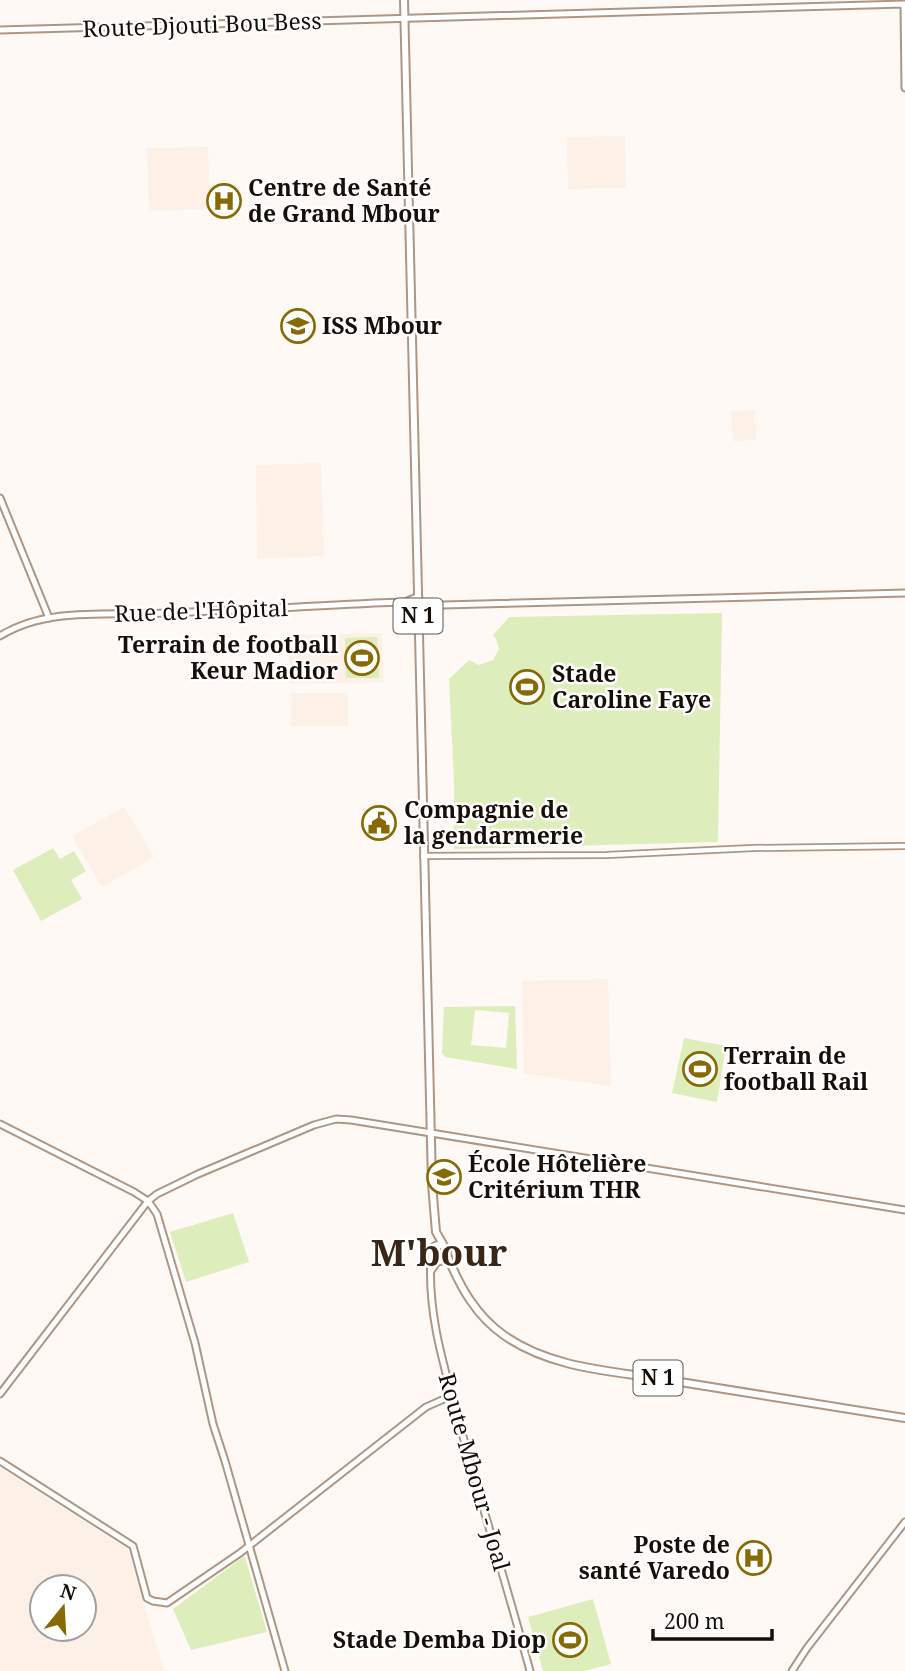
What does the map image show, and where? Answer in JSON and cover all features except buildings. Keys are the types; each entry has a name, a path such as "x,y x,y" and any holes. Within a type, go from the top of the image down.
{"highway":[{"name":"N 1","path":"404,0 433,1214 436,1232 444,1246 440,1258"},
{"name":"N 1","path":"436,1232 433,1247 440,1258 452,1266 468,1300 493,1327 526,1348 551,1358 593,1368 905,1418"},
{"path":"433,1247 444,1246"}],"main road":[{"name":"Route Djouti Bou Bess","path":"0,30 904,4 905,88"},
{"path":"0,498 49,618"},
{"path":"417,602 455,605 905,593"},
{"name":"Rue de l'Hôpital","path":"0,636 22,625 49,618 417,602"},
{"path":"0,1394 148,1201 198,1174 331,1120 351,1120 905,1210"},
{"path":"0,1124 134,1192 148,1201 157,1214 195,1343 212,1424 285,1671"},
{"name":"Route Mbour - Joal","path":"440,1258 431,1271 434,1324 451,1396 530,1671"},
{"path":"0,1461 133,1546 147,1598 162,1603 176,1600 426,1407 451,1396"},
{"path":"792,1671 905,1522"}],"street":[{"path":"423,856 607,855 753,848 905,846"}],"shaded area":[{"path":"625,136 626,188 568,189 567,137"},
{"path":"208,147 210,209 149,211 147,148"},
{"path":"755,410 756,440 733,441 731,411"},
{"path":"321,463 324,556 257,559 256,465"},
{"path":"382,633 383,682 290,684 288,635"},
{"path":"291,693 348,693 348,726 291,726"},
{"path":"124,807 154,857 102,887 72,836"},
{"path":"608,979 611,1086 524,1074 522,981"},
{"path":"0,1468 127,1549 164,1671 0,1671"}],"green space":[{"name":"Stade Caroline Faye","path":"722,613 718,842 454,849 449,679 469,660 479,665 493,660 499,649 493,635 509,617"},
{"name":"Terrain de football Keur Madior","path":"377,637 379,678 346,678 345,638"},
{"path":"53,848 60,859 74,851 86,871 71,880 82,899 41,921 13,870"},
{"path":"515,1006 517,1069 445,1057 442,1053 444,1007","holes":["475,1010 509,1013 506,1048 471,1045"]},
{"name":"Terrain de football Rail","path":"684,1038 726,1046 717,1102 672,1093"},
{"path":"233,1213 249,1262 186,1282 170,1232"},
{"path":"243,1557 267,1632 191,1650 173,1609"},
{"name":"Stade Demba Diop","path":"593,1599 611,1664 584,1671 543,1671 528,1617"}],"place":[{"name":"Centre de Santé de Grand Mbour","path":"224,201"},
{"name":"ISS Mbour","path":"298,326"},
{"name":"Terrain de football Keur Madior","path":"362,658"},
{"name":"Stade Caroline Faye","path":"527,687"},
{"name":"Compagnie de la gendarmerie","path":"379,823"},
{"name":"Terrain de football Rail","path":"700,1069"},
{"name":"École Hôtelière Critérium THR","path":"444,1177"},
{"name":"Poste de santé Varedo","path":"754,1558"},
{"name":"Stade Demba Diop","path":"570,1640"}],"district":[{"name":"M'bour","path":"439,1253"}]}
